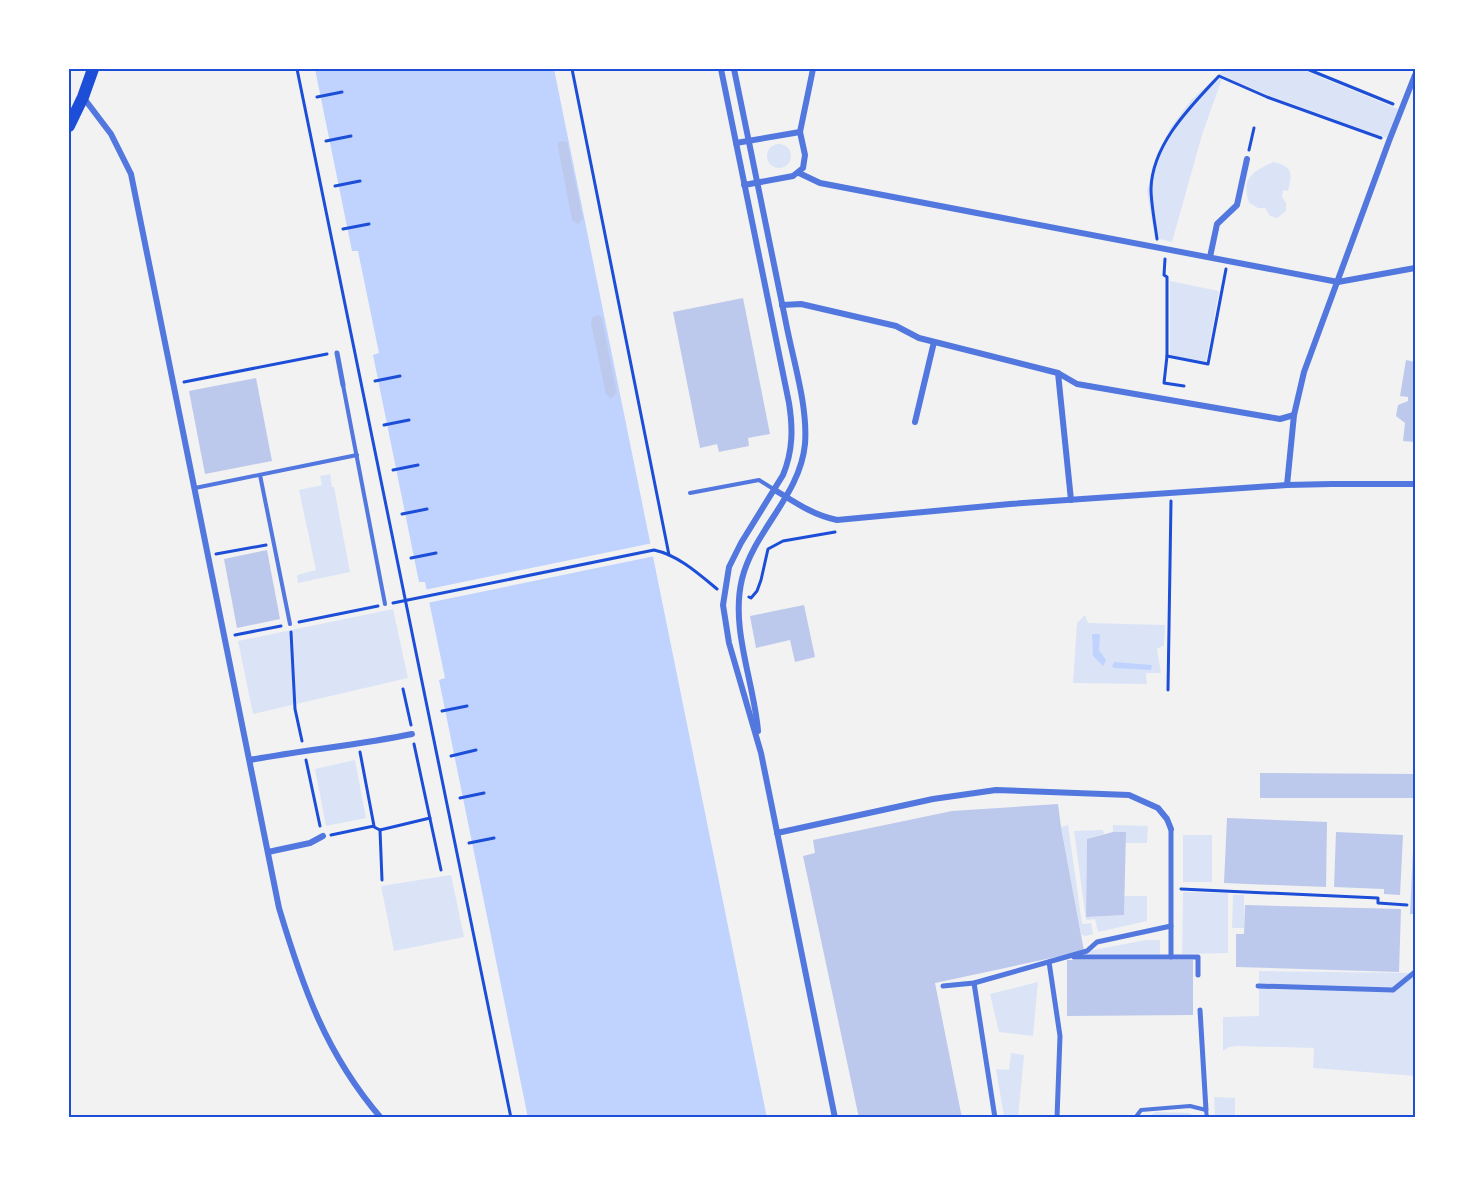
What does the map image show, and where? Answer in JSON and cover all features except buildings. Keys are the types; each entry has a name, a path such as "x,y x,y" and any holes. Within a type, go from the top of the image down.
{"main road":[{"path":"69,126 93,69"}],"street":[{"path":"721,69 792,417 788,463 775,490 741,543 729,567 723,605 729,643 759,746 835,1118"},
{"path":"734,69 805,429 801,463 787,497 748,560 742,577 740,631 756,706 759,746"},
{"path":"744,184 799,173 805,162 800,132 813,69"},
{"path":"1287,485 1294,415 1304,372 1415,75"},
{"path":"83,97 111,134 131,174 279,908 310,1004 342,1066 358,1091 381,1118"},
{"path":"736,143 800,132"},
{"path":"1210,257 1217,224 1237,205 1247,159"},
{"path":"799,173 820,183 1338,282 1415,268"},
{"path":"755,238 768,236"},
{"path":"782,305 801,304 896,326 919,338 1058,373 1077,384 1280,419 1294,415"},
{"path":"915,422 934,342"},
{"path":"337,352 343,385"},
{"path":"1058,373 1071,500"},
{"path":"775,490 814,514 837,520 1287,485 1415,484"},
{"path":"250,760 304,750 358,745 412,734"},
{"path":"777,833 926,800 996,790 1129,795 1158,808 1167,819 1171,829 1171,957"},
{"path":"268,852 310,843 323,836"},
{"path":"943,986 974,983 1087,951 1098,942 1172,926"},
{"path":"1065,957 1198,957 1198,975"},
{"path":"1049,962 1060,1036 1057,1118"},
{"path":"1258,987 1393,990 1415,972"},
{"path":"974,983 995,1118"},
{"path":"1200,1010 1206,1110"}],"lane":[{"path":"343,385 386,604"},
{"path":"195,488 357,455"},
{"path":"260,475 290,624"},
{"path":"690,493 759,480 775,490"},
{"path":"1135,1118 1141,1110 1190,1106 1206,1110 1207,1118"}],"path":[{"path":"297,69 511,1118"},
{"path":"572,69 669,555"},
{"path":"1307,69 1403,108"},
{"path":"1158,247 1151,189 1155,169 1167,139 1180,118 1219,76 1267,97 1389,141"},
{"path":"317,97 342,92"},
{"path":"1247,159 1254,128"},
{"path":"326,141 351,136"},
{"path":"334,186 360,181"},
{"path":"343,229 369,224"},
{"path":"1165,248 1167,356 1164,383 1184,386"},
{"path":"1167,356 1187,363 1208,364 1228,260"},
{"path":"173,384 337,352 355,355"},
{"path":"375,381 400,376"},
{"path":"384,425 409,420"},
{"path":"393,470 418,465"},
{"path":"1168,690 1172,493"},
{"path":"402,514 427,509"},
{"path":"751,598 757,591 761,580 768,549 783,541 835,532"},
{"path":"209,556 273,543"},
{"path":"224,638 654,549 669,555 698,573 723,594"},
{"path":"411,558 435,553"},
{"path":"290,624 295,710 323,836 374,826 380,830 430,818"},
{"path":"403,689 441,870"},
{"path":"442,711 466,706"},
{"path":"358,745 374,826"},
{"path":"451,756 476,750"},
{"path":"460,798 484,793"},
{"path":"380,830 382,880"},
{"path":"469,843 494,838"},
{"path":"1172,889 1378,898 1378,903 1407,905"}],"shaded area":[{"path":"1225,69 1301,69 1398,109 1387,138 1270,96 1223,76 1202,135 1172,242 1155,238 1147,191 1156,156 1171,127 1191,100"},
{"path":"779,144 787,148 791,156 787,164 779,168 771,164 767,156 771,148"},
{"path":"1273,162 1290,171 1288,191 1283,190 1282,197 1286,203 1286,211 1277,218 1270,216 1265,208 1258,208 1249,203 1246,187 1254,173"},
{"path":"1170,281 1219,291 1206,362 1170,355"},
{"path":"330,474 350,572 298,583 297,575 316,570 299,490 322,485 320,476"},
{"path":"393,609 408,678 253,714 238,641"},
{"path":"1085,615 1088,623 1165,625 1164,645 1157,649 1161,673 1146,673 1147,684 1073,683 1077,623"},
{"path":"355,760 366,818 326,826 315,769"},
{"path":"1068,825 1082,924 1091,923 1093,934 1085,936 1081,934 1061,827"},
{"path":"1113,825 1148,826 1147,843 1126,843 1126,832 1113,832"},
{"path":"1103,830 1104,834 1087,839 1086,917 1123,915 1124,896 1147,896 1147,921 1098,932 1095,919 1086,920 1074,831"},
{"path":"1183,835 1212,835 1212,882 1183,882"},
{"path":"451,875 464,937 394,951 381,886"},
{"path":"1183,892 1228,893 1228,953 1182,954"},
{"path":"1233,895 1244,895 1244,928 1232,928"},
{"path":"1146,940 1160,940 1160,954 1089,954 1088,951"},
{"path":"1259,971 1415,973 1415,1076 1313,1068 1314,1048 1238,1046 1229,1047 1223,1051 1223,1017 1259,1016"},
{"path":"1038,982 1033,1036 999,1032 990,994"},
{"path":"1011,1053 1024,1055 1018,1118 1004,1117 996,1069 1009,1070"},
{"path":"1214,1097 1235,1098 1235,1118 1215,1118"},
{"path":"1156,1112 1189,1113 1198,1118 1145,1118"}],"water":[{"path":"315,69 554,69 767,1118 528,1118 439,680 445,678 425,582 419,582 373,355 379,353 358,251 352,251"},
{"path":"1092,634 1100,634 1099,650 1106,660 1103,666 1093,656"},
{"path":"1114,662 1152,665 1151,670 1115,668 1112,667"}],"pier":[{"path":"653,543 655,556 427,603 424,590"}]}
